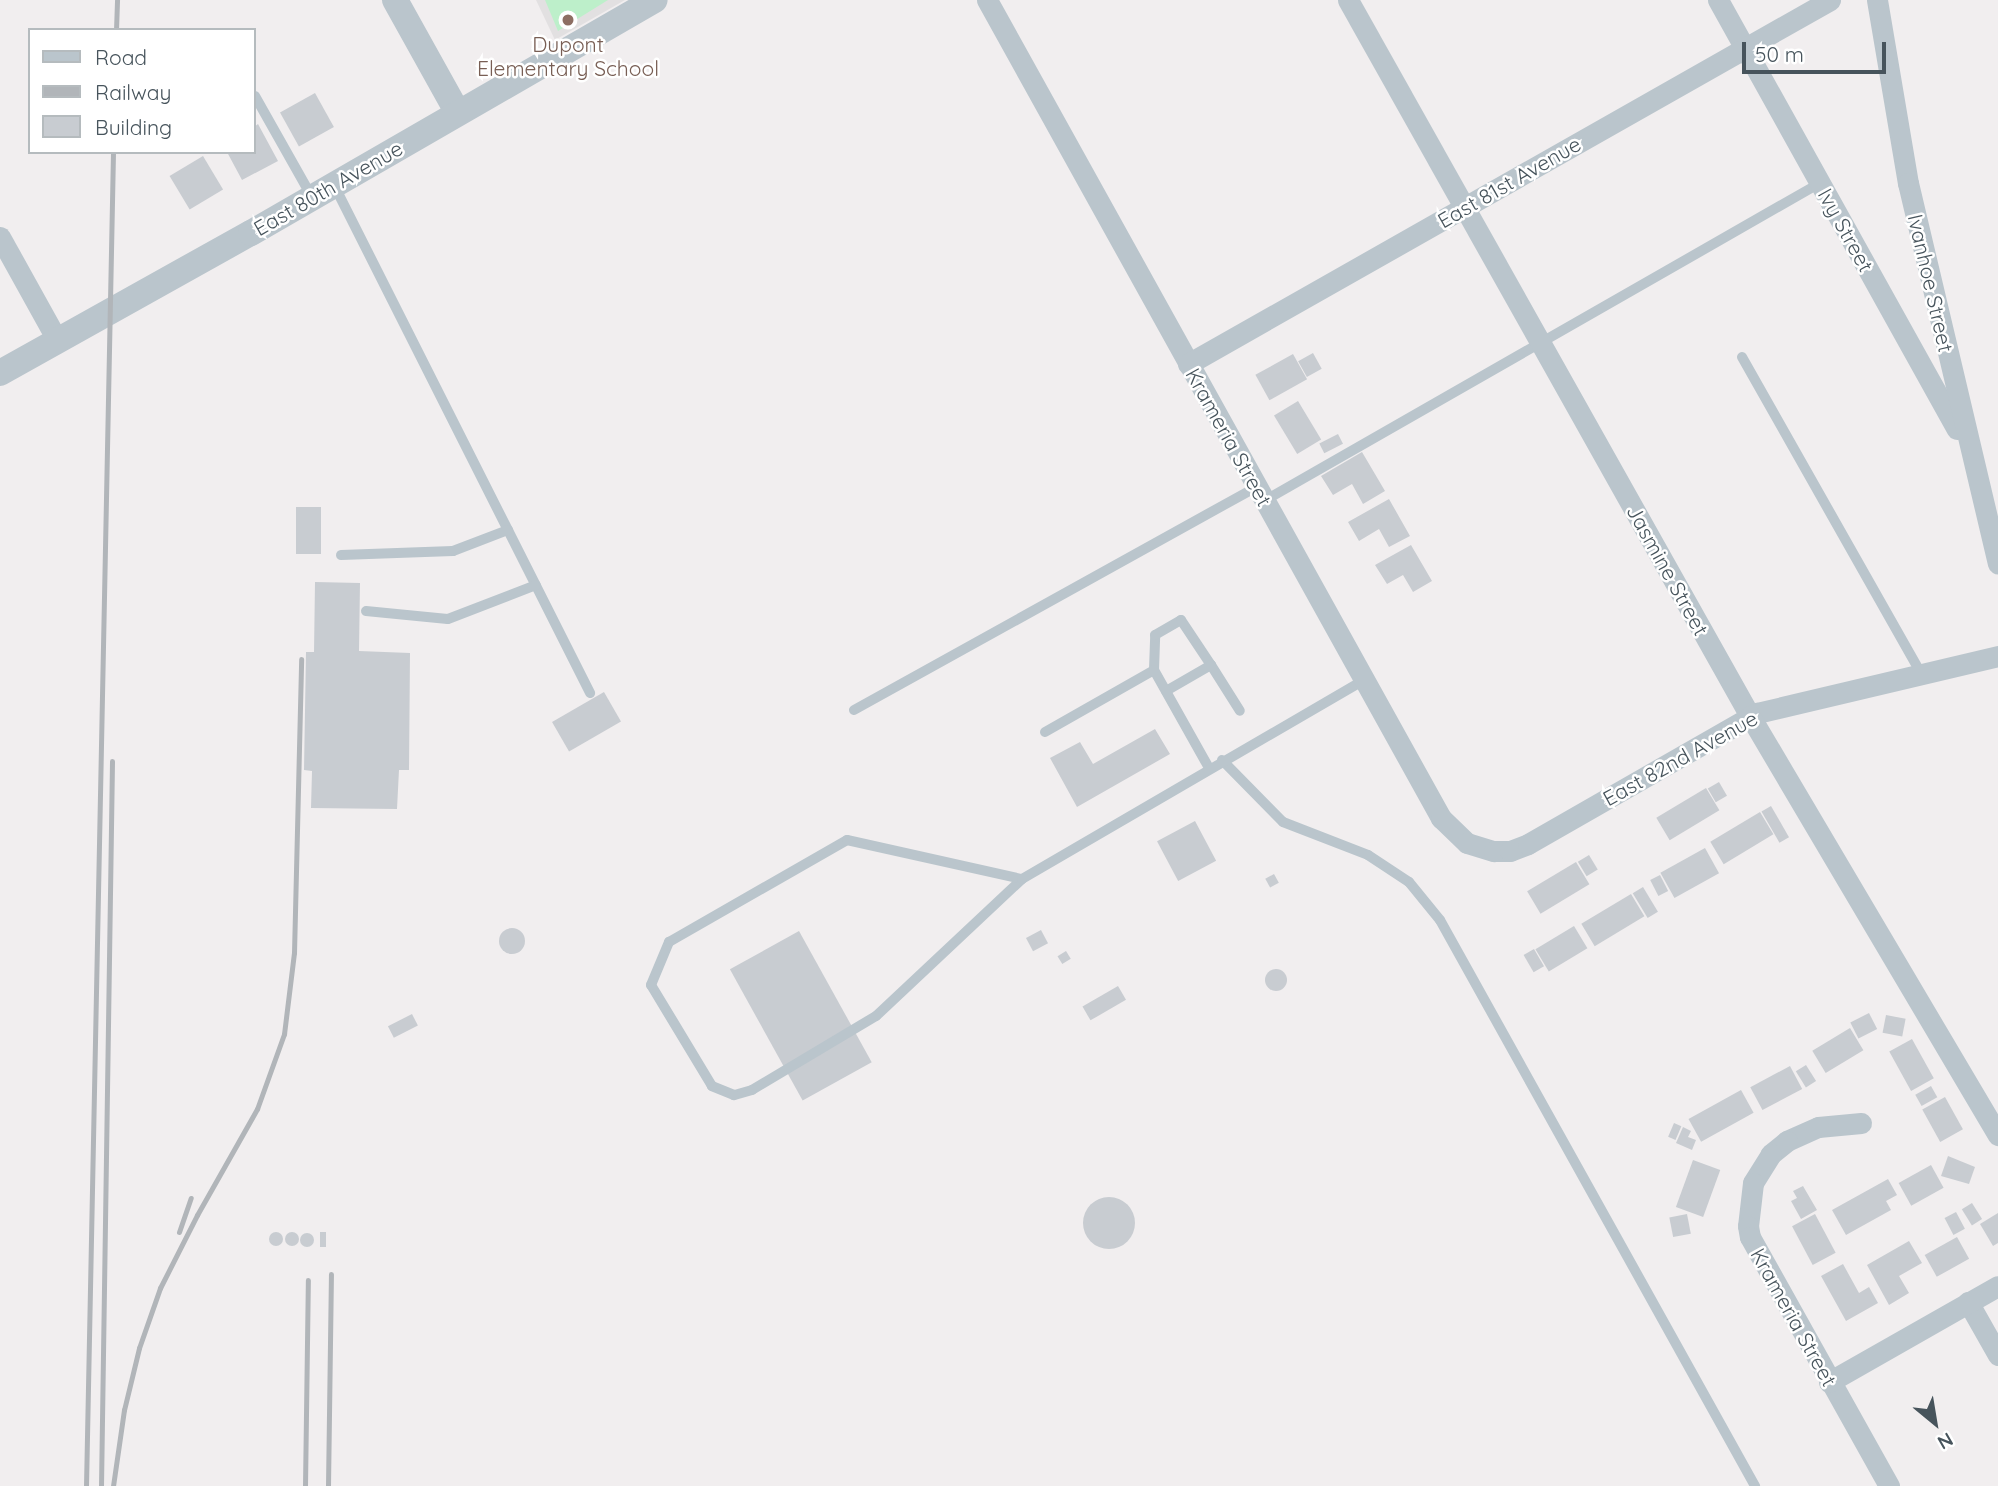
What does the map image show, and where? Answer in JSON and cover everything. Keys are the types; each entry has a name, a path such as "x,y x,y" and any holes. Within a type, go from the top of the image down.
{"street":[{"path":"395,0 458,113"},
{"name":"East 80th Avenue","path":"0,373 654,0"},
{"name":"Krameria Street","path":"987,0 1441,817 1467,843 1494,852"},
{"name":"Jasmine Street","path":"1348,0 1750,716 1998,1135"},
{"name":"Ivy Street","path":"1718,0 1974,459"},
{"name":"East 81st Avenue","path":"1188,364 1830,0"},
{"name":"Ivanhoe Street","path":"1877,0 1908,183 1998,563"},
{"path":"0,237 57,340"},
{"name":"East 82nd Avenue","path":"1494,852 1510,851 1528,844 1750,716 1998,656"},
{"name":"Krameria Street","path":"1861,1123 1818,1127 1787,1141 1762,1167 1753,1184 1748,1206 1750,1237 1889,1486"},
{"path":"1829,1382 1998,1286"},
{"path":"1968,1302 1998,1355"}],"lane":[{"path":"256,97 323,191 508,530 590,694"},
{"path":"854,710 1541,343 1820,183"},
{"path":"1742,356 1921,674"},
{"path":"341,555 453,551 508,530"},
{"path":"366,611 448,618 536,585"},
{"path":"1209,768 1154,670 1155,635 1181,620 1240,711"},
{"path":"1166,691 1210,666"},
{"path":"1045,732 1154,670"},
{"path":"1022,879 847,840 668,942 651,985 712,1086 734,1095 752,1090 876,1016 1022,879 1222,760 1364,680"},
{"path":"1222,760 1283,822 1368,855 1409,882 1440,920 1755,1486"}],"shaded area":[{"name":"Dupont Elementary School","path":"536,0 625,0 555,40"}],"green space":[{"path":"545,0 608,0 558,31"}],"building":[{"path":"315,93 334,127 299,147 280,112"},
{"path":"258,124 278,161 242,180 228,154 256,154"},
{"path":"203,156 223,189 190,210 170,176"},
{"path":"1313,353 1322,369 1307,377 1298,361"},
{"path":"1293,354 1307,379 1269,400 1255,375"},
{"path":"1298,401 1321,440 1297,454 1274,415"},
{"path":"1338,434 1343,444 1324,453 1319,444"},
{"path":"1362,452 1385,491 1363,504 1352,484 1333,495 1321,476"},
{"path":"1389,499 1410,536 1389,547 1379,529 1359,541 1348,522"},
{"path":"296,507 321,507 321,554 296,554"},
{"path":"1411,545 1432,581 1413,592 1403,575 1387,584 1375,565"},
{"path":"315,582 360,583 359,651 410,653 409,770 399,770 397,809 311,808 312,771 304,770 306,652 314,652"},
{"path":"604,692 621,721 569,751 552,722"},
{"path":"1155,729 1170,754 1077,807 1050,758 1080,742 1093,764"},
{"path":"1719,782 1727,796 1716,802 1708,788"},
{"path":"1706,788 1719,810 1670,840 1656,818"},
{"path":"1771,806 1789,837 1779,843 1761,812"},
{"path":"1760,812 1773,834 1724,864 1710,842"},
{"path":"1195,821 1216,861 1178,881 1157,841"},
{"path":"1705,848 1719,873 1674,898 1660,873"},
{"path":"1589,855 1598,870 1587,876 1578,862"},
{"path":"1576,862 1589,884 1541,914 1527,891"},
{"path":"1274,874 1279,883 1270,888 1265,879"},
{"path":"1660,875 1668,891 1658,896 1650,880"},
{"path":"1643,887 1658,912 1648,918 1633,893"},
{"path":"1631,894 1644,916 1595,946 1581,924"},
{"path":"1574,926 1587,948 1549,971 1535,949"},
{"path":"512,928 521,932 525,941 521,950 512,954 503,950 499,941 503,932"},
{"path":"1041,930 1048,943 1033,951 1026,938"},
{"path":"799,931 872,1062 803,1100 730,969"},
{"path":"1534,949 1544,966 1534,972 1524,955"},
{"path":"1066,951 1071,959 1062,964 1058,956"},
{"path":"1272,969 1280,969 1287,976 1287,984 1280,991 1272,991 1265,984 1265,976"},
{"path":"1118,986 1126,1000 1090,1020 1082,1006"},
{"path":"1869,1013 1877,1029 1858,1039 1850,1023"},
{"path":"412,1014 418,1026 394,1038 388,1026"},
{"path":"1886,1015 1906,1019 1902,1036 1883,1033"},
{"path":"1850,1028 1863,1050 1826,1073 1812,1051"},
{"path":"1912,1039 1934,1078 1911,1091 1889,1052"},
{"path":"1806,1065 1816,1081 1806,1087 1796,1071"},
{"path":"1790,1066 1802,1089 1762,1110 1750,1087"},
{"path":"1931,1086 1937,1097 1922,1106 1915,1095"},
{"path":"1741,1090 1754,1113 1701,1142 1689,1119"},
{"path":"1945,1097 1963,1129 1940,1142 1922,1110"},
{"path":"1674,1123 1681,1126 1676,1140 1668,1137"},
{"path":"1683,1127 1691,1131 1688,1137 1696,1140 1692,1150 1676,1143"},
{"path":"1948,1156 1975,1167 1969,1184 1941,1176"},
{"path":"1693,1160 1720,1170 1703,1217 1676,1207"},
{"path":"1931,1165 1944,1188 1911,1206 1899,1183"},
{"path":"1888,1179 1897,1195 1886,1201 1891,1210 1846,1235 1832,1210"},
{"path":"1803,1186 1817,1210 1801,1219 1791,1201 1797,1198 1793,1191"},
{"path":"1109,1197 1128,1204 1135,1223 1128,1242 1109,1249 1090,1242 1083,1223 1090,1204"},
{"path":"1972,1203 1982,1219 1972,1225 1962,1209"},
{"path":"1956,1212 1965,1229 1953,1235 1945,1218"},
{"path":"1998,1213 1998,1243 1993,1246 1980,1224"},
{"path":"1687,1214 1691,1234 1673,1237 1669,1217"},
{"path":"1815,1214 1836,1253 1813,1265 1792,1226"},
{"path":"273,1232 279,1232 283,1239 279,1246 273,1246 269,1242 269,1236"},
{"path":"292,1232 297,1234 297,1244 292,1246 287,1244 285,1239 287,1234"},
{"path":"320,1232 326,1232 326,1247 320,1247"},
{"path":"307,1233 312,1235 312,1245 307,1247 302,1245 300,1240 302,1235"},
{"path":"1957,1237 1969,1259 1937,1277 1925,1255"},
{"path":"1909,1241 1922,1263 1899,1276 1909,1293 1889,1305 1867,1265"},
{"path":"1843,1264 1859,1293 1869,1287 1878,1303 1846,1321 1821,1276"}],"railway":[{"path":"116,28 117,0"},
{"path":"86,1486 113,154"},
{"path":"113,1486 124,1410 139,1348 160,1288 197,1215 257,1109 284,1034 294,953 301,659"},
{"path":"101,1486 112,761"},
{"path":"179,1232 191,1198"},
{"path":"328,1486 331,1274"},
{"path":"305,1486 308,1280"}],"place":[{"name":"Dupont Elementary School","path":"568,20"}]}
